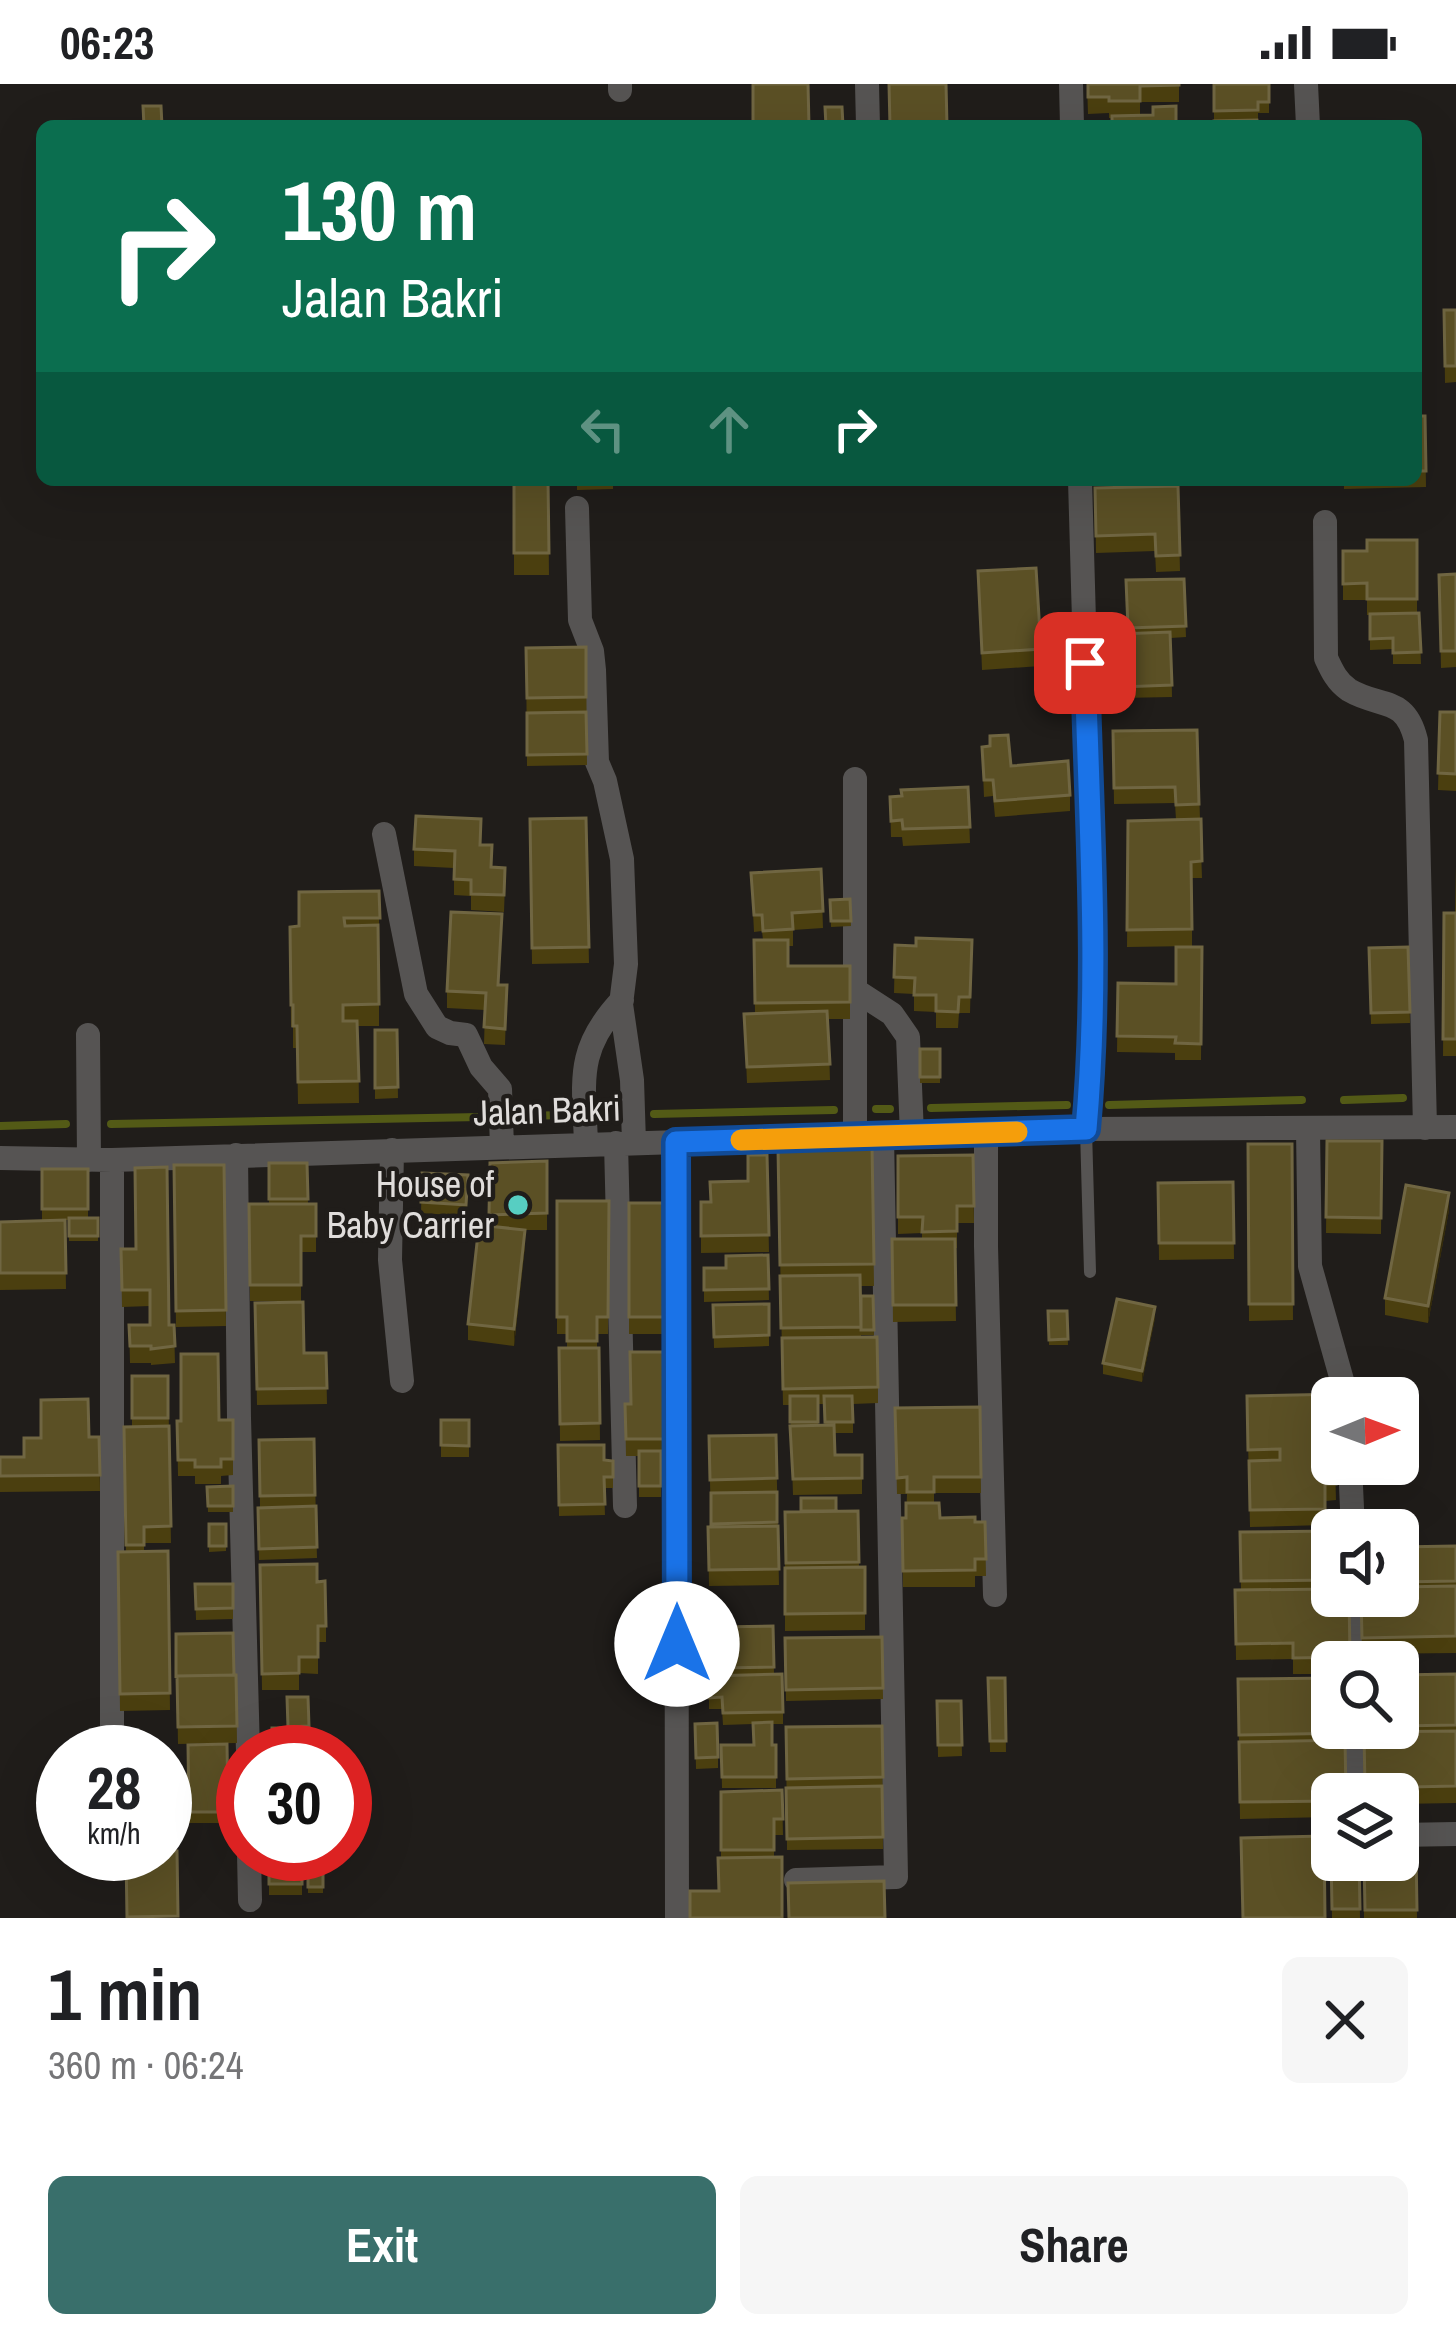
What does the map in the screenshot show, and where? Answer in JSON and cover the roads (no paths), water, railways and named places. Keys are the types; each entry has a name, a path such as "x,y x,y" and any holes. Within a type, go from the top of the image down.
{"street":[{"path":"867,84 868,120"},
{"path":"1071,84 1072,120"},
{"path":"1306,84 1307,120"},
{"path":"1080,486 1094,938 1093,1054 1086,1129"},
{"path":"577,508 580,620 592,651 597,762 622,859 626,964 622,1000 632,1080 625,1143 625,1506"},
{"path":"1324,522 1326,658 1335,678 1350,691 1398,706 1412,723 1416,740 1425,1128"},
{"path":"855,779 855,1136"},
{"path":"384,834 416,994 437,1027 466,1035 481,1067 500,1089 502,1147"},
{"path":"855,990 892,1014 908,1037 912,1135"},
{"path":"586,1144 584,1069 590,1044 622,1000"},
{"path":"88,1035 100,1160 111,1725"},
{"name":"Jalan Bakri","path":"0,1158 100,1160 1086,1129 1456,1127"},
{"path":"1308,1130 1310,1266 1341,1377"},
{"path":"986,1134 995,1595"},
{"path":"796,1880 896,1877 882,1136"},
{"path":"676,1142 677,1918"},
{"path":"392,1150 390,1260 402,1381"},
{"path":"236,1155 247,1725"},
{"path":"1419,1835 1456,1834"},
{"path":"250,1881 250,1900"}],"lane":[{"path":"1086,1129 1090,1272"}],"waterway":[{"path":"1344,1100 1403,1098"},
{"path":"1109,1105 1302,1100"},
{"path":"931,1108 1067,1105"},
{"path":"876,1109 890,1109"},
{"path":"654,1114 834,1110"},
{"path":"606,1115 612,1114"},
{"path":"522,1116 564,1115"},
{"path":"111,1124 480,1117"},
{"path":"0,1126 66,1124"}],"place":[{"name":"House of Baby Carrier","path":"518,1205"}]}
